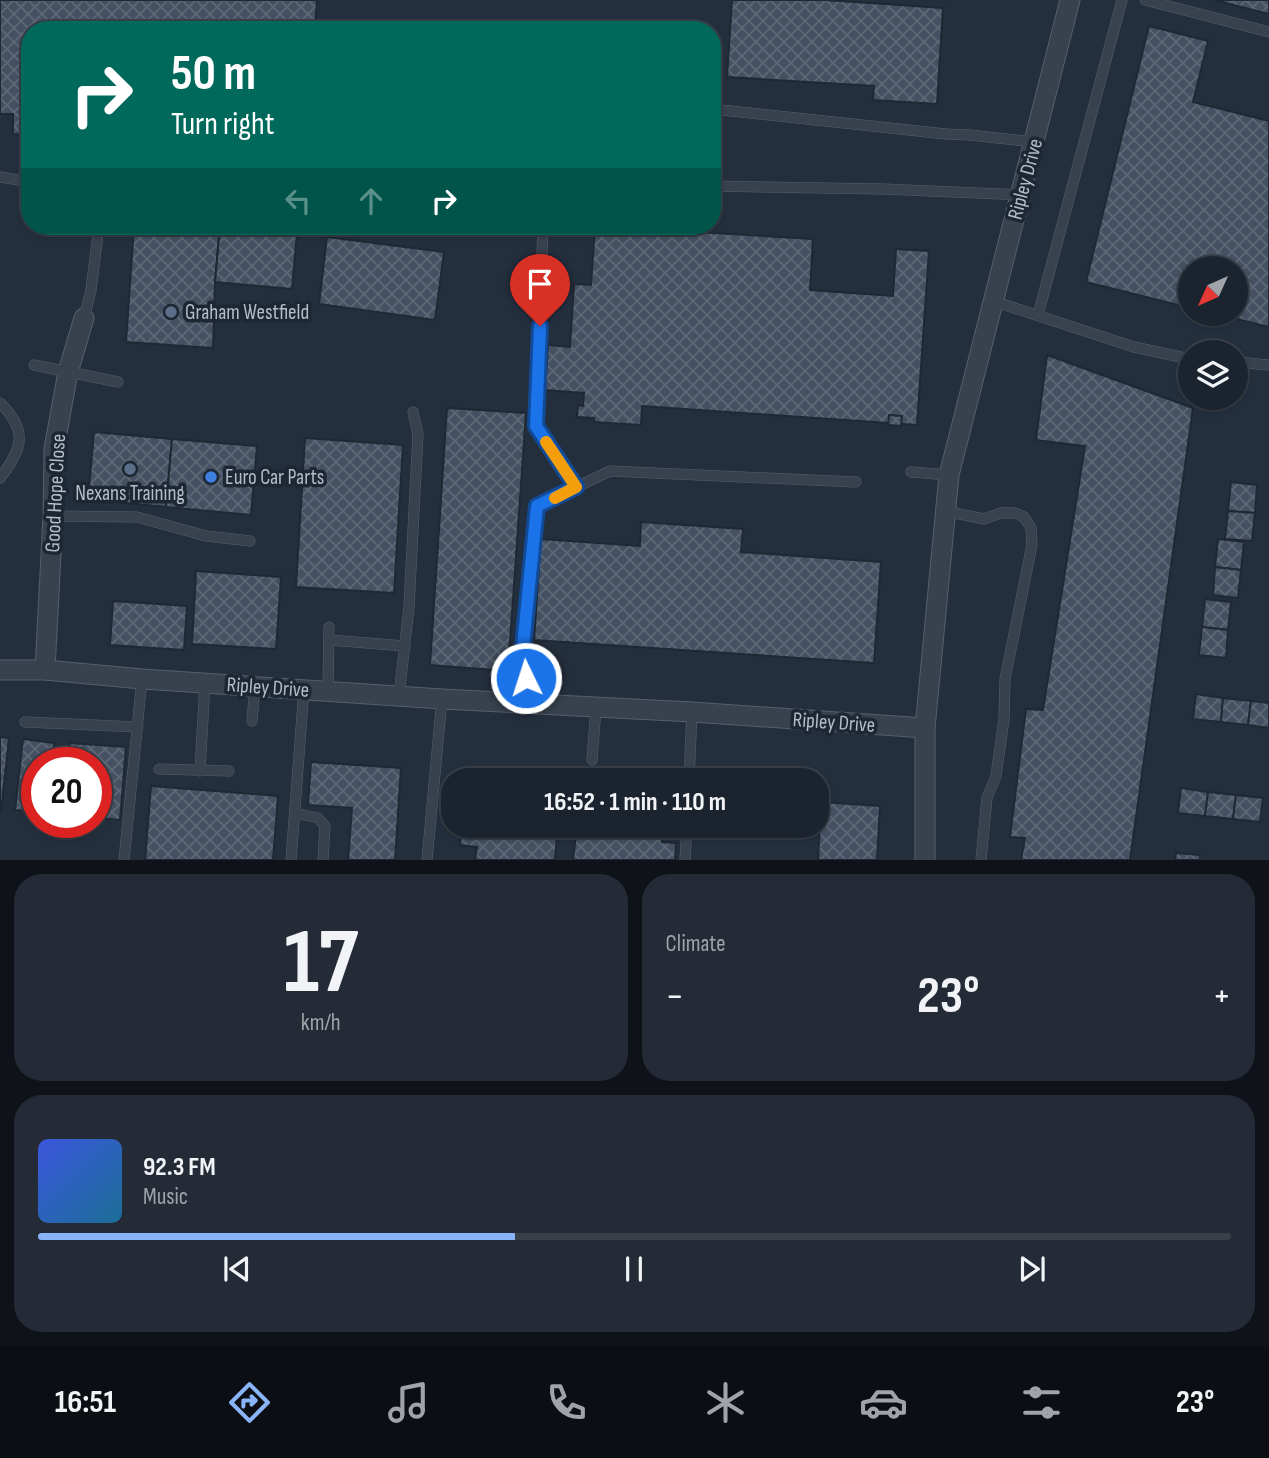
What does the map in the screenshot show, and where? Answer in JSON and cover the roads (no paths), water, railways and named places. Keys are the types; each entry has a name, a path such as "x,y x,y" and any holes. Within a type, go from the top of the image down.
{"street":[{"name":"Ripley Drive","path":"0,670 45,670 255,687 925,728 949,475 1070,0"},
{"name":"Good Hope Close","path":"45,670 54,449 68,372 85,318"},
{"path":"925,728 925,859"}],"lane":[{"path":"1038,315 1122,0"},
{"path":"1145,0 1269,32"},
{"path":"721,110 1035,142"},
{"path":"0,177 21,180"},
{"path":"721,186 1021,195"},
{"path":"85,318 98,235"},
{"path":"543,235 536,426 576,487"},
{"path":"993,301 1134,348 1178,357"},
{"path":"1248,363 1269,365"},
{"path":"34,365 118,382"},
{"path":"0,403 16,423 20,440 13,461 0,478"},
{"path":"399,696 409,607 418,434 413,412"},
{"path":"523,704 528,652 523,646 537,506 610,471 856,482"},
{"path":"911,472 949,475"},
{"path":"944,511 984,519 1001,513 1015,513 1024,517 1031,528 1032,545 1004,679 1004,719 996,776 987,798 981,859"},
{"path":"53,516 137,517 206,536 250,541"},
{"path":"328,691 329,627"},
{"path":"329,640 405,646"},
{"path":"124,859 142,679"},
{"path":"200,771 205,682"},
{"path":"253,722 255,687"},
{"path":"291,859 304,689"},
{"path":"428,859 442,699"},
{"path":"592,760 596,708"},
{"path":"690,768 692,712"},
{"path":"24,722 138,727"},
{"path":"159,769 229,771"},
{"path":"295,813 318,818 325,826 323,859"},
{"path":"685,859 686,838"}],"place":[{"name":"Graham Westfield","path":"171,312"},
{"name":"Nexans Training","path":"130,469"},
{"name":"Euro Car Parts","path":"211,477"}]}
